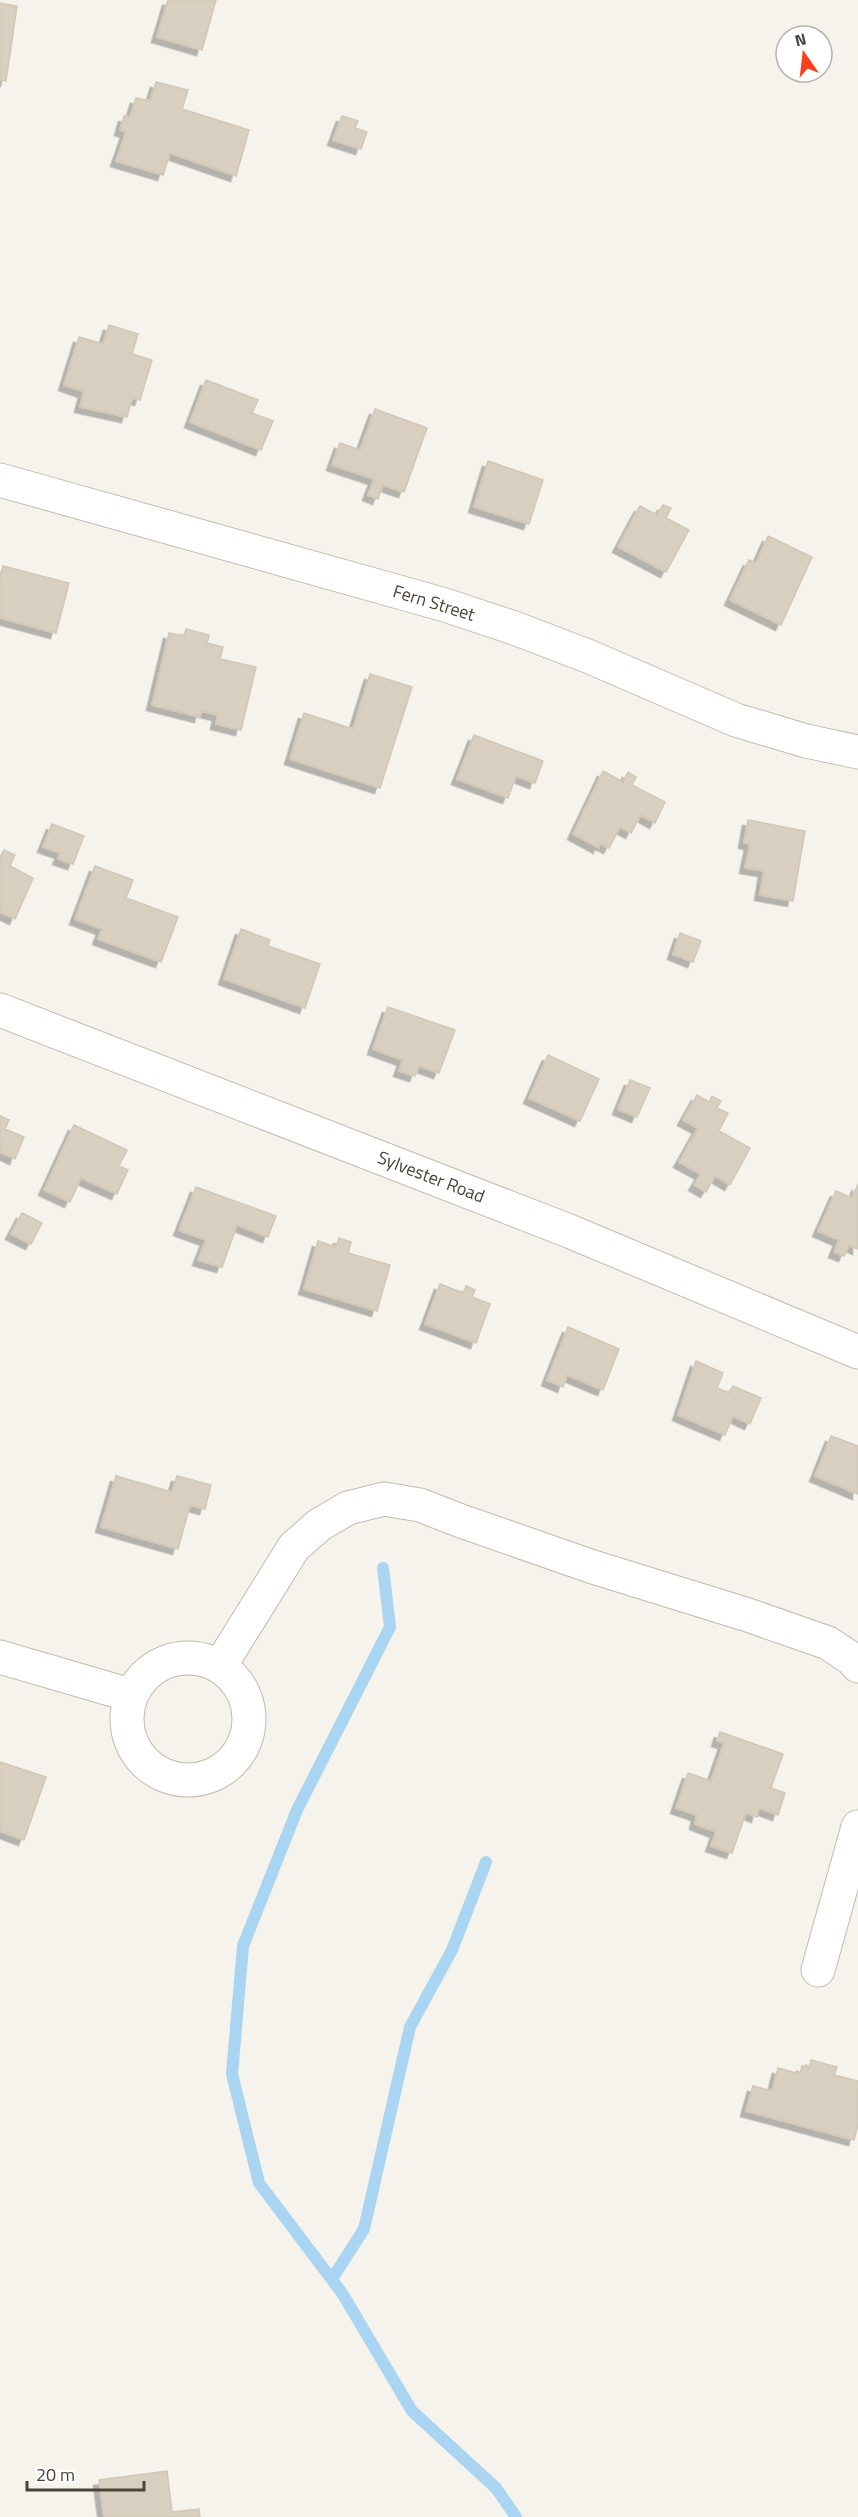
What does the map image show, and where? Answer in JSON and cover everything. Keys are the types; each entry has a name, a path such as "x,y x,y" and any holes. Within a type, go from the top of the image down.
{"street":[{"name":"Fern Street","path":"0,480 445,605 590,657 736,720 806,741 858,752"},
{"name":"Sylvester Road","path":"0,1010 569,1231 858,1352"},
{"path":"220,1666 294,1547 319,1525 348,1508 384,1499 420,1505 582,1563 828,1643 852,1659 858,1666"},
{"path":"0,1657 130,1695"},
{"path":"181,1658 199,1658 220,1666 235,1679 245,1696 249,1724 245,1742 236,1758 224,1770 205,1779 167,1778 149,1768 135,1752 128,1737 126,1720 130,1695 145,1675 160,1664 181,1658"},
{"path":"818,1970 858,1827"}],"building":[{"path":"168,0 216,0 202,50 157,37"},
{"path":"0,3 17,6 6,81 0,80"},
{"path":"156,82 188,90 182,109 249,130 236,176 170,153 163,175 116,161 126,132 120,130 124,116 130,117 136,98 150,101"},
{"path":"342,116 358,121 355,128 367,132 361,149 333,140"},
{"path":"109,325 138,334 132,354 152,360 140,400 132,398 127,417 80,407 84,392 64,385 79,337 103,344"},
{"path":"206,380 258,400 252,413 273,421 261,450 190,422"},
{"path":"375,409 427,428 404,492 383,485 378,499 368,495 374,479 332,465 340,443 360,450"},
{"path":"488,461 543,480 529,524 474,507"},
{"path":"663,505 671,508 666,518 689,530 666,572 618,547 640,506 657,515"},
{"path":"768,536 812,557 781,625 730,600 749,560 756,563"},
{"path":"3,566 69,583 56,633 0,618 0,579"},
{"path":"186,629 209,635 207,643 223,647 220,659 256,667 241,730 216,724 218,715 201,711 200,717 152,705 169,633 184,636"},
{"path":"370,674 412,687 380,788 290,759 304,713 353,729"},
{"path":"474,735 543,761 535,783 516,776 508,798 457,779"},
{"path":"603,771 623,782 628,772 636,777 632,785 665,802 655,823 641,815 631,833 620,827 609,848 599,843 599,848 573,834"},
{"path":"748,820 805,831 793,901 760,895 764,871 745,868 750,844 744,843"},
{"path":"52,824 84,836 73,864 58,859 61,853 43,847"},
{"path":"4,850 15,855 10,866 33,878 15,919 0,912 0,857"},
{"path":"95,866 133,880 126,898 178,917 161,962 98,939 102,929 75,919"},
{"path":"241,929 270,940 268,946 320,964 305,1008 224,979"},
{"path":"680,933 701,941 693,962 673,954"},
{"path":"388,1007 455,1030 439,1073 419,1066 415,1076 399,1071 403,1060 373,1049"},
{"path":"548,1055 599,1079 580,1121 529,1098"},
{"path":"630,1080 650,1088 637,1117 618,1109"},
{"path":"697,1095 709,1102 712,1096 721,1101 717,1108 728,1113 719,1131 750,1148 730,1185 715,1176 706,1192 694,1185 701,1174 679,1162 698,1128 683,1120"},
{"path":"0,1116 9,1120 5,1129 24,1137 15,1159 0,1152"},
{"path":"74,1125 127,1150 119,1166 128,1170 117,1194 81,1178 70,1202 44,1190"},
{"path":"858,1184 858,1249 849,1245 844,1256 834,1252 839,1240 818,1231 836,1191 852,1198"},
{"path":"196,1187 276,1216 268,1237 237,1225 222,1267 198,1260 206,1240 179,1230"},
{"path":"22,1213 42,1223 31,1244 11,1234"},
{"path":"339,1238 351,1242 348,1253 390,1265 377,1311 304,1289 318,1241 336,1247"},
{"path":"440,1284 463,1293 466,1286 475,1290 472,1297 490,1304 476,1343 425,1324"},
{"path":"568,1327 619,1349 603,1390 567,1375 563,1387 547,1380"},
{"path":"696,1361 723,1373 717,1388 729,1393 733,1386 761,1398 750,1424 733,1416 725,1435 678,1415"},
{"path":"831,1436 858,1446 858,1494 815,1476"},
{"path":"116,1476 172,1492 177,1476 211,1485 205,1509 190,1505 178,1549 101,1527"},
{"path":"720,1732 783,1754 771,1788 785,1793 778,1815 759,1808 757,1817 746,1813 732,1853 711,1846 716,1832 695,1824 697,1815 676,1808 688,1773 711,1781 724,1743 717,1741"},
{"path":"0,1762 46,1777 24,1840 0,1831"},
{"path":"811,2060 837,2067 834,2075 858,2081 858,2125 854,2140 746,2111 753,2086 772,2091 778,2068 800,2074 802,2066 809,2068"},
{"path":"167,2471 172,2512 199,2509 200,2517 104,2517 99,2480"}],"waterway":[{"path":"383,1568 390,1627 297,1810 243,1946 232,2074 259,2183 342,2293 412,2411 496,2488 516,2517"},
{"path":"332,2279 364,2229 410,2027 452,1950 486,1862"}]}
